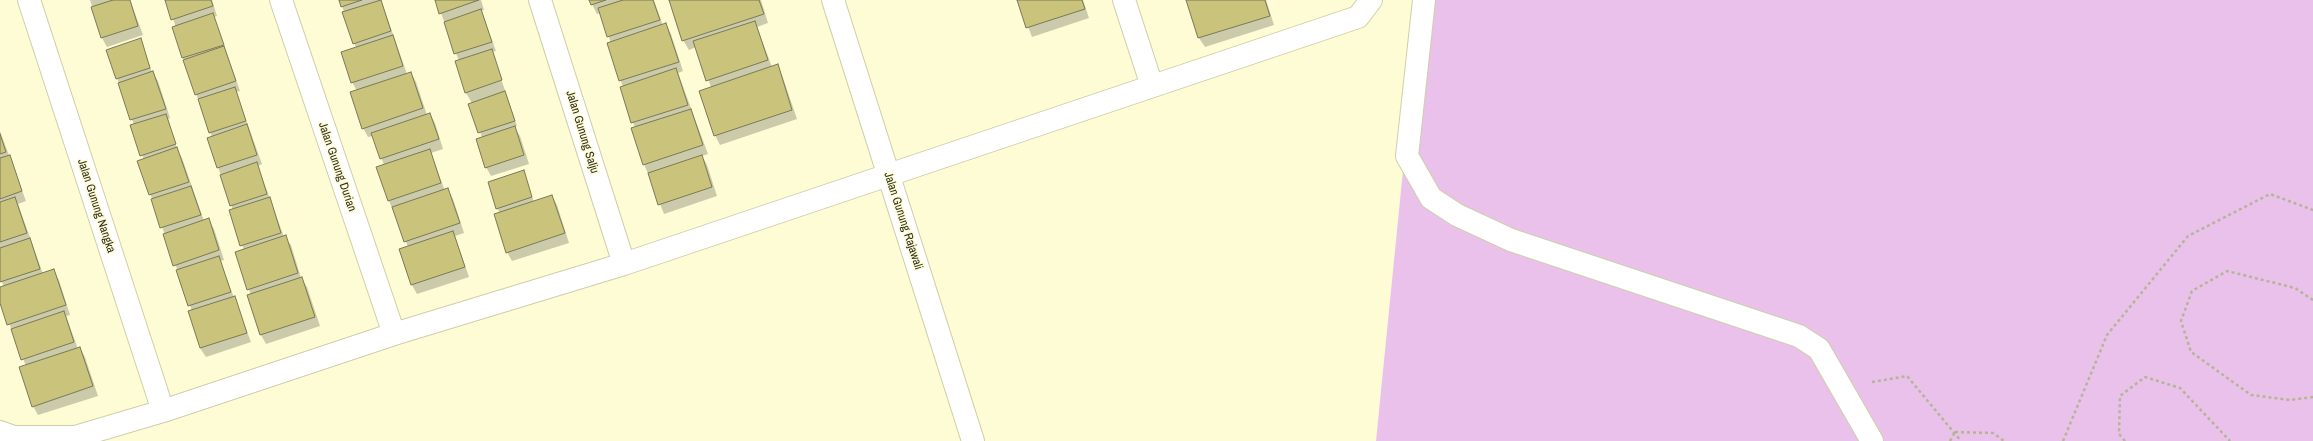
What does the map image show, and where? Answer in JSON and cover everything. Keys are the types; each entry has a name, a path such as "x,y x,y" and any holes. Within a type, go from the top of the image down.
{"street":[{"name":"Jalan Gunung Nangka","path":"29,0 163,411"},
{"name":"Jalan Gunung Durian","path":"280,0 394,334"},
{"name":"Jalan Gunung Salju","path":"540,0 624,264"},
{"name":"Jalan Gunung Rajawali","path":"833,0 973,441"},
{"path":"1124,0 1152,86"},
{"path":"0,432 14,437 76,437 163,411 394,334 624,264 1358,17 1371,0"},
{"path":"1424,0 1407,156 1431,198 1457,215 1511,240 1799,336 1819,349 1872,441"}],"path":[{"path":"2063,441 2107,335 2188,236 2270,194 2313,210"},
{"path":"2313,300 2294,288 2227,271 2192,291 2181,322 2191,352 2251,395 2290,400 2313,397"},
{"path":"1842,388 1907,376 1961,441"},
{"path":"2125,441 2119,434 2120,396 2145,377 2180,388 2230,441"},
{"path":"1950,441 1955,432"},
{"path":"1955,432 1993,433 2004,441"}],"shaded area":[{"path":"1420,0 2313,0 2313,441 1376,441"}],"building":[{"path":"113,0 130,0 138,26 101,38 91,7"},
{"path":"165,0 211,0 213,6 171,20"},
{"path":"339,0 362,0 341,7"},
{"path":"381,0 391,31 353,44 342,12"},
{"path":"435,0 479,0 439,14"},
{"path":"589,0 606,0 591,5"},
{"path":"623,0 653,0 660,20 607,37 598,8"},
{"path":"669,0 759,0 764,14 682,41"},
{"path":"1017,0 1082,0 1085,9 1026,28"},
{"path":"1186,0 1265,0 1270,16 1198,38"},
{"path":"481,9 492,42 454,54 444,22"},
{"path":"213,13 224,45 182,58 172,27"},
{"path":"755,21 768,60 706,81 693,41"},
{"path":"666,23 679,62 619,81 607,43"},
{"path":"393,35 403,66 351,83 341,52"},
{"path":"141,38 150,68 116,79 106,50"},
{"path":"224,46 236,81 195,95 183,60"},
{"path":"492,49 502,80 465,93 455,61"},
{"path":"778,64 792,110 714,136 699,91"},
{"path":"676,68 688,105 631,123 620,87"},
{"path":"153,71 166,109 130,120 118,83"},
{"path":"411,72 423,108 362,129 350,92"},
{"path":"235,87 246,121 209,133 198,99"},
{"path":"505,91 515,121 478,133 468,104"},
{"path":"691,109 703,145 643,165 631,128"},
{"path":"430,113 439,139 380,159 371,133"},
{"path":"166,114 176,144 140,156 130,125"},
{"path":"247,124 257,155 217,168 207,138"},
{"path":"515,126 524,155 485,168 476,139"},
{"path":"0,134 6,152 0,154"},
{"path":"177,147 189,182 149,195 137,161"},
{"path":"430,149 441,183 388,201 376,167"},
{"path":"10,155 22,191 0,199 0,158"},
{"path":"702,155 712,187 658,205 648,173"},
{"path":"257,162 267,194 230,206 220,175"},
{"path":"524,170 532,197 496,209 488,182"},
{"path":"191,186 201,215 160,228 151,199"},
{"path":"448,188 460,223 404,242 392,207"},
{"path":"552,195 565,233 506,253 494,214"},
{"path":"15,197 27,233 0,242 0,202"},
{"path":"270,197 281,233 240,246 229,210"},
{"path":"209,218 219,250 173,266 163,234"},
{"path":"453,231 465,267 411,285 399,249"},
{"path":"286,235 298,273 247,290 235,252"},
{"path":"30,238 40,269 0,282 0,248"},
{"path":"219,256 231,292 188,306 176,270"},
{"path":"54,269 66,305 7,325 0,303 0,287"},
{"path":"302,277 315,317 260,335 247,295"},
{"path":"235,296 247,333 200,348 188,311"},
{"path":"64,311 74,342 21,360 11,329"},
{"path":"80,347 93,386 32,407 19,367"}]}
